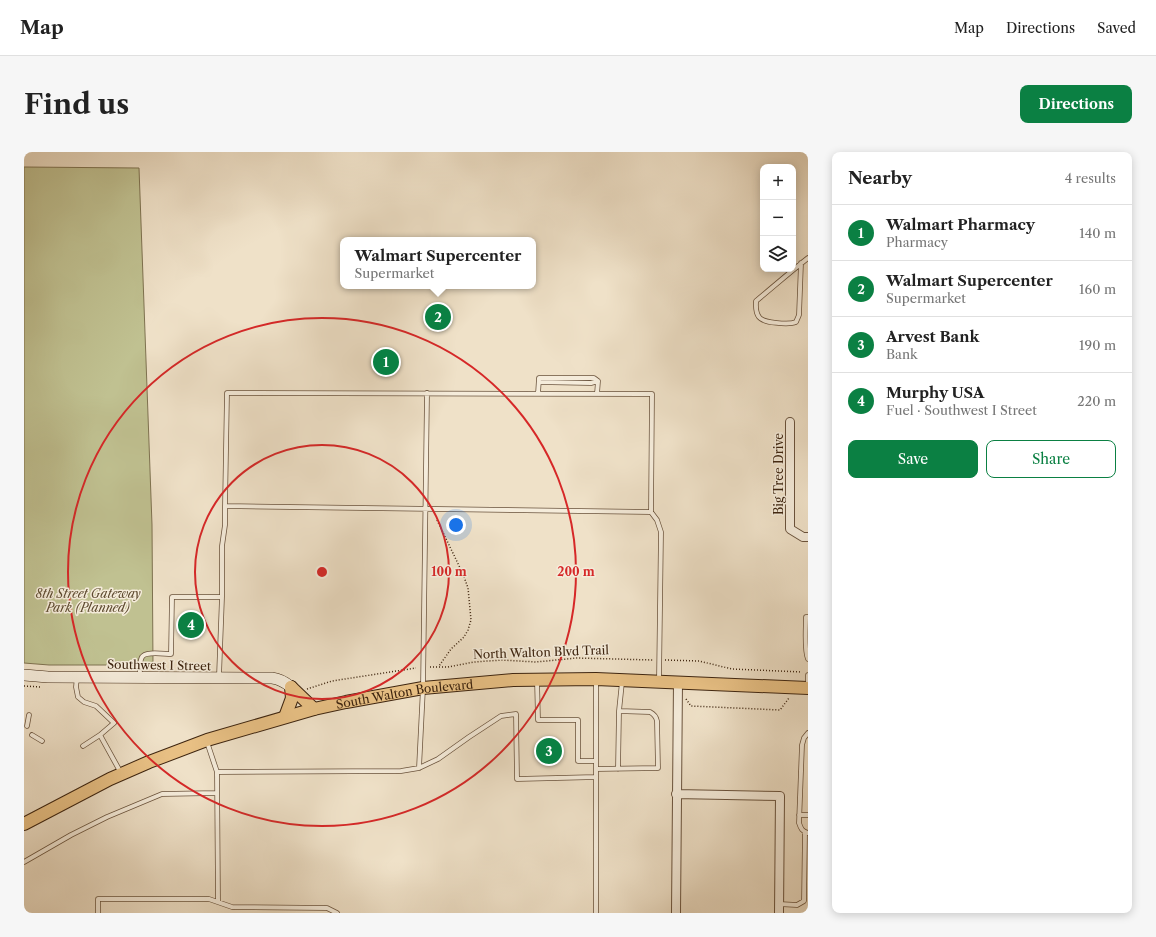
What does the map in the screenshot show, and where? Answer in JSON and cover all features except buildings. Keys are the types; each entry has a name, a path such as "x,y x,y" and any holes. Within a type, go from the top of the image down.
{"main road":[{"name":"Southwest I Street","path":"24,675 48,677 279,679 291,687"},
{"name":"South Walton Boulevard","path":"24,824 121,774 207,740 314,709 423,688 513,680 596,679 808,688"},
{"path":"291,687 314,709"},
{"path":"285,717 292,698 291,687"}],"street":[{"name":"Big Tree Drive","path":"790,422 790,529 803,537 808,537"},
{"path":"676,913 678,682"},
{"path":"676,794 780,796 779,913"}],"lane":[{"path":"801,264 799,314 796,322 785,323 762,320 757,316 756,301 808,258"},
{"path":"538,394 539,378 594,378 598,381 597,394"},
{"path":"219,678 222,546 225,525 227,393 652,394 651,512 657,520 661,532 659,681"},
{"path":"419,768 423,688 427,393"},
{"path":"225,506 651,512"},
{"path":"140,677 141,658 143,655 171,654 172,597 222,597"},
{"path":"808,617 806,617 806,655 808,659"},
{"path":"808,675 808,688"},
{"path":"77,677 76,687 78,697 84,702 96,706 114,723 84,746"},
{"path":"596,679 596,913"},
{"path":"537,680 538,720 578,720 578,761 596,761"},
{"path":"618,769 619,711 623,680"},
{"path":"596,769 658,768 656,717 650,712 619,711"},
{"path":"216,772 401,771 419,768 438,760 501,716 516,714 517,779 596,777"},
{"path":"27,726 29,715"},
{"path":"779,904 797,905 804,901 806,832 801,829 799,815 802,745 804,738 808,733"},
{"path":"32,735 42,740"},
{"path":"100,735 121,774"},
{"path":"207,740 216,772 218,902"},
{"path":"24,862 71,835 107,817 162,794 217,793"},
{"path":"799,815 808,815"},
{"path":"98,913 98,899 209,899 232,907 327,908 337,913"}],"path":[{"path":"437,520 463,574 468,588 471,620 464,637 451,649 438,667"},
{"name":"North Walton Blvd Trail","path":"433,667 448,667 467,663 502,660 531,662 577,658 650,660"},
{"path":"670,660 699,661 732,669 802,672"},
{"path":"308,688 332,681 414,668"},
{"path":"683,694 691,706 780,710 789,698"}],"green space":[{"name":"8th Street Gateway Park (Planned)","path":"24,167 139,168 152,525 153,665 49,665 24,663"}],"place":[{"name":"Walmart Supercenter","path":"438,317"},
{"name":"Walmart Pharmacy","path":"386,362"},
{"name":"Murphy USA","path":"191,625"},
{"name":"Arvest Bank","path":"549,751"}]}
